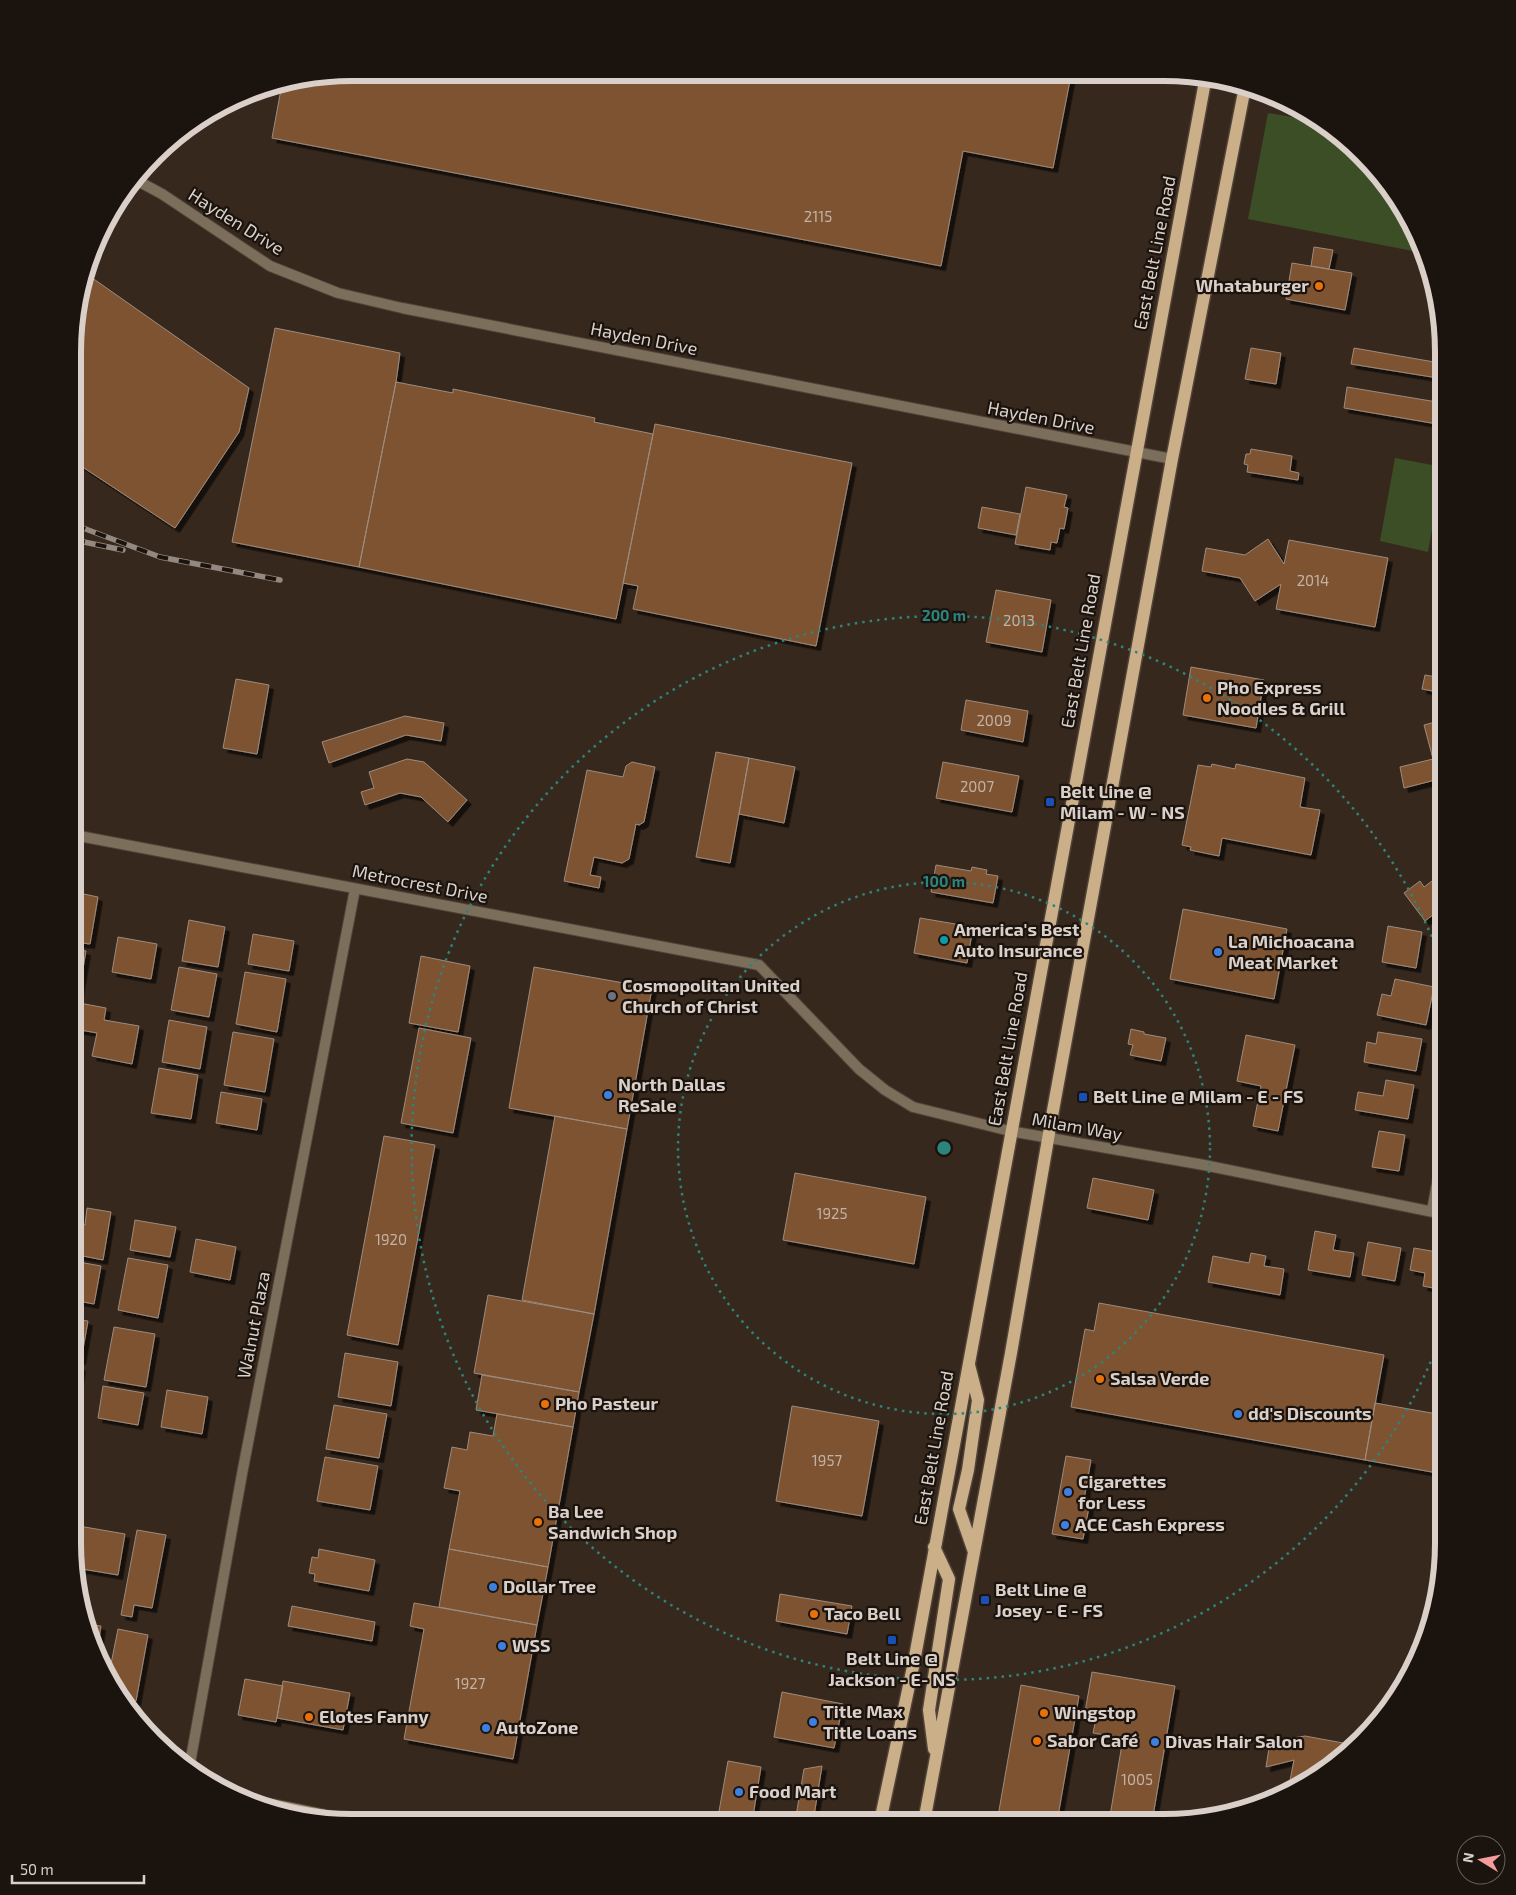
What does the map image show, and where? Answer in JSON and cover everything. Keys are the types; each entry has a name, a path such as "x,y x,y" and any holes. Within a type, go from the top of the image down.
{"main road":[{"name":"East Belt Line Road","path":"882,1814 914,1662 1010,1131 1204,85"},
{"path":"926,1814 1013,1344 1048,1138 1172,459 1244,93"},
{"path":"968,1360 978,1400 968,1470 959,1509 974,1552"},
{"path":"934,1547 949,1579 929,1710 936,1762"}],"street":[{"name":"Hayden Drive","path":"141,182 162,194 270,266 338,293 402,308 1172,459"},
{"name":"Metrocrest Drive","path":"81,836 759,965"},
{"name":"Walnut Plaza","path":"191,1760 242,1474 355,889"},
{"name":"Milam Way","path":"759,965 860,1069 885,1090 912,1108 1010,1131 1204,1165 1435,1212"},
{"path":"1432,1211 1435,1194"}],"green space":[{"path":"1268,113 1299,118 1343,148 1368,173 1389,202 1407,232 1415,251 1248,219"},
{"path":"1395,458 1435,466 1435,512 1428,552 1380,541"}],"building":[{"path":"1070,81 1053,168 963,151 941,266 272,138 281,90 299,86 334,82"},
{"path":"1314,247 1333,250 1329,269 1311,266"},
{"name":"Whataburger","path":"1292,263 1352,273 1345,310 1286,299"},
{"path":"92,278 249,388 239,432 175,528 81,466 82,334 86,299"},
{"path":"275,328 400,353 396,382 359,567 232,542"},
{"path":"1251,348 1281,353 1276,384 1245,379"},
{"path":"1354,348 1435,362 1435,378 1351,364"},
{"path":"396,382 453,393 453,389 595,418 594,422 653,434 616,619 359,567"},
{"path":"1347,387 1435,402 1435,424 1344,408"},
{"path":"655,424 852,463 816,646 633,609 638,586 623,583"},
{"path":"1251,449 1292,456 1290,471 1299,473 1298,480 1247,472 1248,465 1244,464 1246,454 1250,454"},
{"path":"1026,487 1067,495 1064,507 1068,508 1064,529 1060,528 1057,543 1051,542 1050,550 1015,544"},
{"path":"982,507 1020,514 1016,535 978,528"},
{"path":"1268,539 1284,564 1289,540 1388,558 1375,627 1276,609 1281,584 1255,601 1240,578 1202,571 1206,548 1245,555"},
{"path":"996,590 1051,600 1042,652 986,642"},
{"path":"1191,667 1264,680 1256,728 1183,715"},
{"path":"1425,675 1435,677 1435,691 1422,689"},
{"path":"236,679 269,685 257,754 223,748"},
{"path":"966,700 1028,711 1023,742 961,730"},
{"path":"405,716 444,723 441,741 406,735 329,763 322,742"},
{"path":"1435,722 1435,780 1404,788 1400,767 1433,759 1424,725"},
{"path":"716,752 749,758 730,863 696,857"},
{"path":"749,758 795,767 784,823 739,814"},
{"path":"407,759 424,762 467,800 448,822 421,797 400,793 365,805 361,792 374,788 369,772"},
{"path":"632,762 655,767 644,822 639,825 636,824 629,859 622,863 594,857 590,875 601,877 599,888 564,881 587,770 623,777 626,766"},
{"path":"943,762 1019,776 1012,812 936,798"},
{"path":"1212,764 1235,769 1236,764 1305,778 1300,807 1320,810 1311,855 1222,838 1219,856 1190,850 1191,847 1182,845 1198,765 1211,767"},
{"path":"936,865 971,871 972,867 987,870 986,874 998,876 993,903 931,892"},
{"path":"1435,879 1435,913 1425,921 1404,893 1420,881 1424,887"},
{"path":"81,893 98,897 90,944 81,943"},
{"path":"1183,909 1287,929 1274,999 1170,979"},
{"name":"America's Best Auto Insurance","path":"920,918 973,927 967,963 914,953"},
{"path":"189,920 225,927 218,967 182,961"},
{"path":"1388,926 1422,932 1416,968 1382,962"},
{"path":"253,934 294,941 289,971 248,964"},
{"path":"118,937 157,944 151,979 112,972"},
{"path":"81,950 86,951 81,980"},
{"path":"421,956 470,966 458,1032 409,1023"},
{"path":"179,967 217,974 209,1017 171,1010"},
{"path":"534,967 652,988 627,1129 509,1108"},
{"path":"245,972 286,979 277,1032 236,1024"},
{"path":"1395,979 1434,987 1426,1025 1377,1015 1382,994 1391,996"},
{"path":"81,1003 106,1008 104,1020 139,1026 132,1064 92,1056 97,1033 81,1030"},
{"path":"169,1020 207,1027 200,1069 162,1062"},
{"path":"419,1028 471,1038 453,1133 401,1123"},
{"path":"1131,1029 1144,1032 1144,1034 1166,1038 1161,1061 1130,1055 1133,1045 1128,1044"},
{"path":"233,1032 274,1039 265,1092 224,1085"},
{"path":"1378,1032 1422,1039 1416,1071 1364,1062 1367,1042 1376,1044"},
{"path":"1246,1035 1295,1045 1278,1131 1253,1126 1261,1086 1237,1081"},
{"path":"159,1068 198,1075 191,1119 151,1113"},
{"path":"1386,1080 1414,1085 1408,1119 1355,1110 1358,1092 1383,1096"},
{"path":"221,1092 262,1099 257,1130 216,1123"},
{"path":"555,1116 627,1129 594,1314 522,1300"},
{"path":"1379,1131 1405,1135 1399,1171 1372,1167"},
{"path":"384,1136 435,1145 398,1345 347,1335"},
{"path":"795,1173 926,1197 914,1264 783,1240"},
{"path":"1093,1178 1154,1190 1148,1220 1087,1208"},
{"path":"87,1208 111,1212 103,1260 81,1256 81,1224 85,1225"},
{"path":"135,1220 176,1227 170,1257 130,1250"},
{"path":"1315,1231 1336,1235 1333,1250 1354,1253 1350,1277 1308,1270"},
{"path":"196,1239 236,1247 230,1280 190,1272"},
{"path":"1368,1242 1401,1248 1395,1281 1362,1275"},
{"path":"1414,1248 1435,1252 1435,1288 1423,1286 1425,1273 1410,1270"},
{"path":"1251,1253 1266,1256 1264,1266 1284,1269 1280,1295 1208,1282 1213,1256 1249,1263"},
{"path":"128,1258 168,1265 158,1318 118,1310"},
{"path":"81,1262 101,1266 94,1304 81,1302"},
{"path":"488,1295 594,1314 579,1392 474,1373"},
{"path":"1099,1303 1384,1355 1365,1460 1071,1407 1085,1329 1094,1331"},
{"path":"81,1320 88,1321 81,1360"},
{"path":"114,1327 155,1334 146,1387 104,1380"},
{"path":"345,1353 398,1362 391,1406 338,1397"},
{"path":"482,1375 579,1392 573,1427 476,1410"},
{"path":"103,1386 144,1393 138,1425 98,1418"},
{"path":"167,1390 208,1397 202,1434 161,1427"},
{"path":"1375,1403 1435,1414 1435,1473 1365,1460"},
{"path":"334,1405 387,1414 379,1458 326,1449"},
{"path":"792,1406 879,1421 862,1516 776,1501"},
{"path":"497,1414 573,1427 548,1567 449,1549 460,1491 444,1488 452,1447 467,1450 470,1432 493,1436"},
{"path":"1066,1456 1091,1460 1083,1505 1089,1507 1083,1539 1052,1534"},
{"path":"325,1457 378,1466 370,1510 317,1501"},
{"path":"81,1526 125,1534 118,1575 83,1569"},
{"path":"137,1530 166,1535 152,1608 134,1605 132,1617 121,1615"},
{"path":"319,1549 375,1560 369,1591 314,1581 315,1574 309,1573 312,1557 318,1558"},
{"name":"Dollar Tree","path":"449,1549 548,1567 537,1625 439,1607"},
{"name":"Taco Bell","path":"780,1594 852,1606 847,1634 776,1621"},
{"path":"414,1603 537,1625 513,1759 404,1739 424,1629 410,1626"},
{"path":"292,1606 375,1622 372,1641 288,1626"},
{"path":"94,1625 101,1626 99,1638"},
{"path":"118,1629 148,1635 136,1701 132,1700 111,1666"},
{"path":"1092,1672 1175,1686 1153,1814 1110,1814 1123,1738 1093,1733 1097,1714 1085,1712"},
{"path":"245,1679 283,1686 276,1722 238,1715"},
{"path":"283,1681 350,1693 343,1730 277,1718"},
{"path":"1021,1685 1079,1696 1058,1814 998,1814"},
{"path":"782,1692 843,1704 834,1748 774,1737"},
{"path":"1305,1736 1345,1744 1329,1758 1290,1783 1294,1760 1266,1767 1270,1742"},
{"name":"Food Mart","path":"728,1761 761,1767 753,1814 719,1814"},
{"path":"822,1766 814,1814 796,1814 804,1769"}],"railway":[{"path":"81,527 160,557 280,580"},
{"path":"81,541 123,550"}],"place":[{"name":"Whataburger","path":"1319,286"},
{"name":"Pho Express Noodles & Grill","path":"1207,698"},
{"name":"Belt Line @ Milam - W - NS","path":"1050,802"},
{"name":"America's Best Auto Insurance","path":"944,940"},
{"name":"La Michoacana Meat Market","path":"1218,952"},
{"name":"Cosmopolitan United Church of Christ","path":"612,996"},
{"name":"North Dallas ReSale","path":"608,1095"},
{"name":"Belt Line @ Milam - E - FS","path":"1083,1097"},
{"name":"Salsa Verde","path":"1100,1379"},
{"name":"Pho Pasteur","path":"545,1404"},
{"name":"dd's Discounts","path":"1238,1414"},
{"name":"Cigarettes for Less","path":"1068,1492"},
{"name":"Ba Lee Sandwich Shop","path":"538,1522"},
{"name":"ACE Cash Express","path":"1065,1525"},
{"name":"Dollar Tree","path":"493,1587"},
{"name":"Belt Line @ Josey - E - FS","path":"985,1600"},
{"name":"Taco Bell","path":"814,1614"},
{"name":"Belt Line @ Jackson - E- NS","path":"892,1640"},
{"name":"WSS","path":"502,1646"},
{"name":"Wingstop","path":"1044,1713"},
{"name":"Elotes Fanny","path":"309,1717"},
{"name":"Title Max Title Loans","path":"813,1722"},
{"name":"AutoZone","path":"486,1728"},
{"name":"Sabor Café","path":"1037,1741"},
{"name":"Divas Hair Salon","path":"1155,1742"},
{"name":"Food Mart","path":"739,1792"}]}
